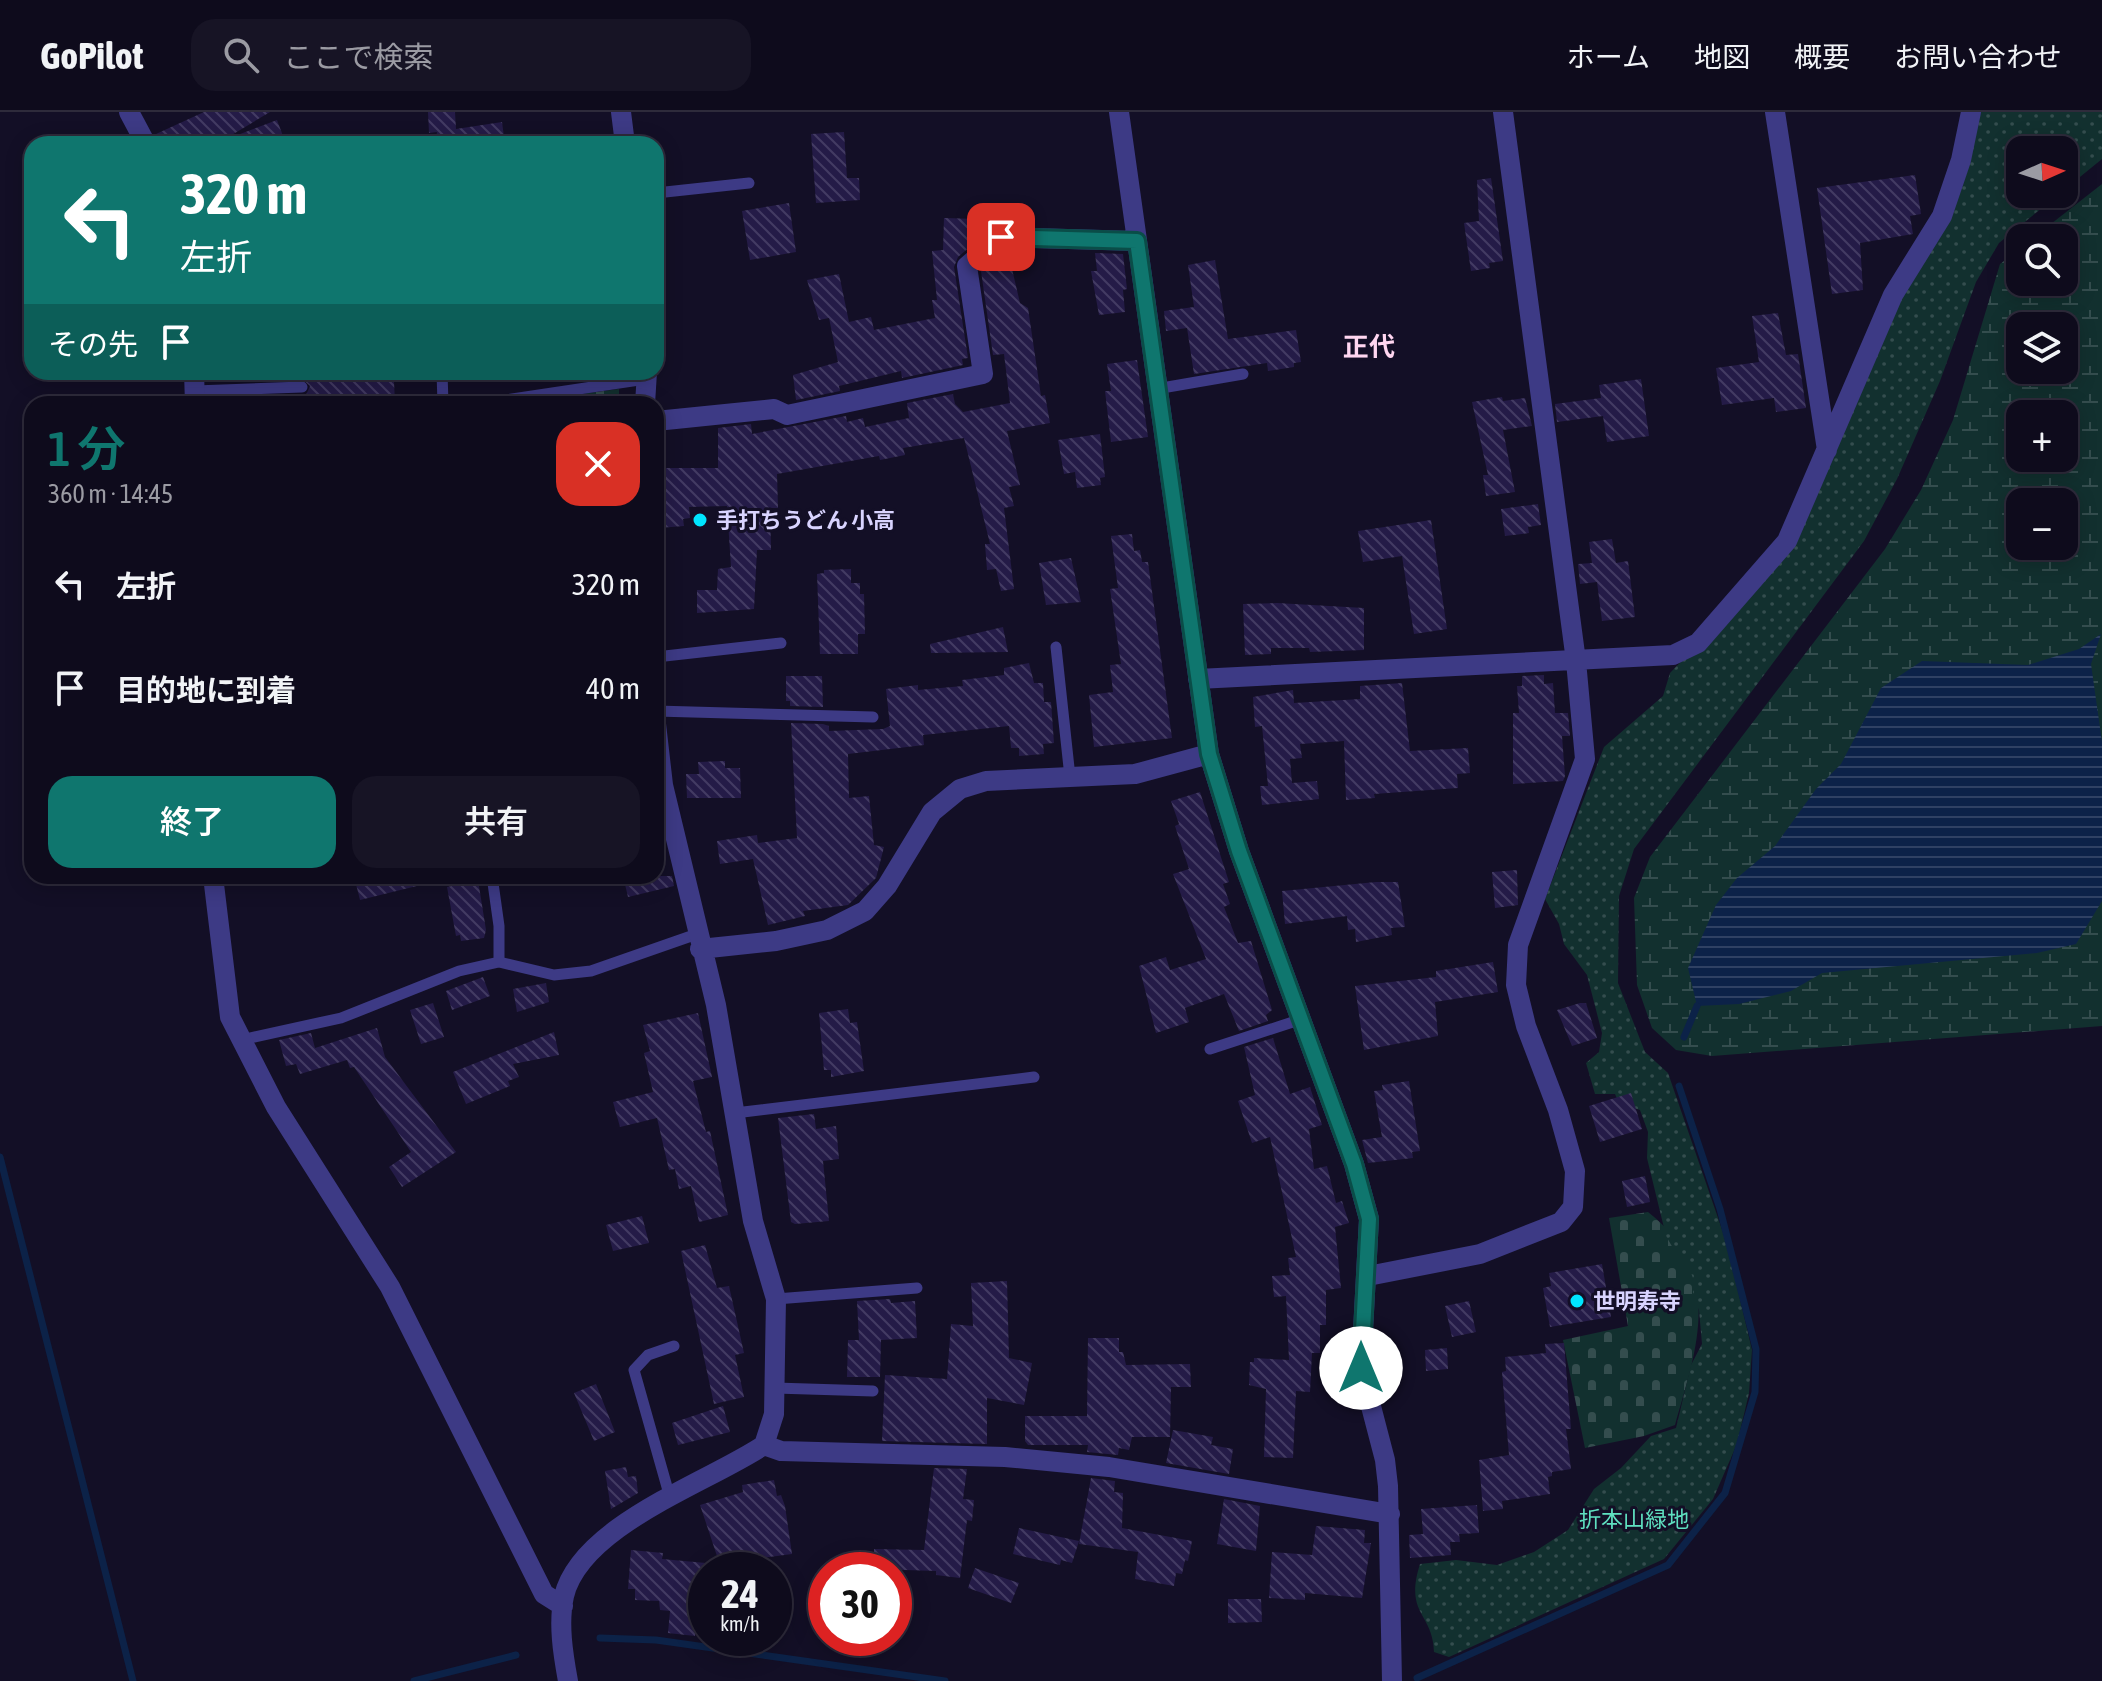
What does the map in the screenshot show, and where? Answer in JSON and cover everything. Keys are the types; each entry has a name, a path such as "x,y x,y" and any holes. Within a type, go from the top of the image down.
{"street":[{"path":"129,112 142,136"},
{"path":"621,112 624,136"},
{"path":"1119,112 1209,754 1239,851 1354,1164 1369,1219 1361,1368 1385,1460 1390,1514 1392,1681"},
{"path":"1368,1276 1480,1254 1561,1222 1573,1207 1575,1171 1558,1110 1526,1026 1516,985 1518,945 1585,759 1576,661 1503,112"},
{"path":"1775,112 1827,454"},
{"path":"1198,679 1673,655 1698,643 1787,541 1893,295 1942,216 1961,160 1971,112"},
{"path":"664,420 774,409 787,415 983,374 967,266 1001,237 1137,241"},
{"path":"699,942 776,941 827,930 865,911 887,886 932,812 960,789 986,781 1135,774 1209,754"},
{"path":"568,1681 563,1651 563,1606 572,1576 584,1558 669,1494 764,1445 774,1414 776,1299 753,1221 716,1005 664,789"},
{"path":"214,884 230,1017 241,1040 276,1107 390,1287 544,1594 563,1606"},
{"path":"764,1445 781,1451 1005,1457 1109,1467 1390,1514"}],"lane":[{"path":"664,192 749,183"},
{"path":"1156,389 1243,374"},
{"path":"526,396 622,380"},
{"path":"195,389 302,387"},
{"path":"664,656 781,643"},
{"path":"1056,647 1070,777"},
{"path":"664,711 873,717"},
{"path":"493,884 499,926 499,962"},
{"path":"241,1040 341,1018 459,971 499,962 554,975 591,971 699,942"},
{"path":"1210,1049 1302,1019"},
{"path":"735,1113 1034,1077"},
{"path":"776,1299 917,1288"},
{"path":"669,1494 634,1370 648,1355 674,1346"},
{"path":"775,1388 873,1391"}],"green space":[{"name":"折本山緑地","path":"1981,112 2102,112 2102,159 2078,179 2078,136 2006,136 2006,208 2042,208 2022,224 2006,224 2006,237 1999,243 1976,282 1940,381 1897,479 1864,541 1634,849 1619,896 1618,983 1645,1052 1668,1073 1727,1244 1752,1350 1749,1393 1737,1444 1713,1499 1664,1559 1449,1657 1434,1652 1429,1629 1415,1594 1420,1564 1456,1560 1497,1565 1534,1552 1568,1530 1594,1489 1621,1468 1651,1436 1676,1428 1691,1365 1702,1344 1699,1310 1693,1297 1693,1278 1666,1236 1647,1158 1648,1132 1640,1110 1619,1103 1615,1094 1595,1094 1586,1063 1599,1052 1602,1033 1587,975 1564,944 1559,924 1545,899 1604,747 1663,696 1670,673 1754,586 1901,296 1955,201"},
{"path":"2102,184 2102,1026 1712,1056 1676,1050 1652,1028 1637,985 1634,898 1650,857 1885,549 1921,490 1953,420 2000,264 2006,260 2006,296 2078,296 2078,224 2051,224 2071,208 2078,208 2078,203"},
{"path":"619,389 619,396 566,396"},
{"path":"1648,1212 1672,1235 1688,1260 1696,1286 1699,1312 1691,1367 1675,1425 1644,1436 1585,1448 1563,1340 1628,1326 1609,1218"}],"water":[{"path":"2101,634 2091,664 2102,742 2102,901 2076,944 2037,953 1822,973 1791,991 1739,1004 1697,1006 1688,968 1716,905 1737,878 1775,846 1816,789 1841,764 1881,688 1922,661 2028,665 2079,649"}],"building":[{"path":"204,112 270,112 230,136 156,134"},
{"path":"428,112 455,112 456,129 502,122 504,136 436,136 437,132 429,133"},
{"path":"277,120 283,136 235,136"},
{"path":"844,132 847,178 859,178 860,200 816,203 811,134"},
{"path":"1915,175 1921,214 1910,216 1913,234 1860,243 1863,290 1832,294 1817,188"},
{"path":"1491,178 1503,261 1489,263 1490,268 1471,271 1464,223 1479,221 1477,180"},
{"path":"789,203 796,252 750,260 742,211"},
{"path":"944,218 978,219 978,240 958,257 954,267 968,358 962,359 963,365 902,378 901,371 839,386 840,391 796,400 793,375 838,362 829,318 819,320 807,280 839,274 849,322 871,317 874,330 935,318 932,300 937,300 932,251 943,250"},
{"path":"1095,253 1123,254 1127,289 1123,290 1125,312 1099,315 1091,271 1097,271"},
{"path":"997,257 1001,257 1002,267 1012,269 1020,303 1028,308 1041,396 1045,395 1050,423 1007,431 1020,485 1009,487 1014,506 1004,508 1014,589 1001,591 996,569 987,570 985,544 990,544 964,438 903,448 905,455 880,460 879,456 777,474 778,508 770,508 771,550 757,550 754,609 697,613 697,590 717,590 718,569 731,567 727,506 689,507 690,518 683,519 684,526 664,528 664,468 718,468 718,428 751,424 752,434 846,416 847,422 863,418 865,427 909,418 907,403 953,394 955,404 963,412 1010,403 1004,354 993,355 981,271"},
{"path":"1215,260 1228,339 1296,330 1301,362 1294,363 1294,367 1268,371 1267,363 1194,374 1187,328 1166,331 1164,311 1194,307 1188,265"},
{"path":"1778,313 1786,355 1798,354 1806,408 1776,412 1774,398 1722,405 1716,368 1759,362 1752,316"},
{"path":"1137,360 1148,437 1111,442 1105,391 1111,391 1107,364"},
{"path":"1641,379 1649,436 1607,442 1603,416 1557,422 1555,404 1601,398 1599,385"},
{"path":"303,380 394,381 395,396 276,396 306,395 310,386"},
{"path":"1502,397 1503,401 1525,398 1532,426 1503,430 1515,492 1486,496 1483,475 1488,475 1472,402"},
{"path":"1100,434 1105,477 1100,478 1101,485 1077,488 1075,472 1064,474 1058,440"},
{"path":"1538,504 1541,525 1528,527 1529,533 1505,536 1501,509"},
{"path":"1431,520 1447,629 1414,634 1402,556 1363,562 1358,531"},
{"path":"1132,534 1134,551 1140,550 1142,562 1148,562 1172,738 1094,747 1089,695 1113,692 1110,665 1121,664 1110,589 1118,588 1111,536"},
{"path":"1612,539 1616,563 1628,561 1635,617 1602,621 1597,582 1580,584 1578,564 1592,563 1589,542"},
{"path":"1071,558 1081,602 1046,605 1039,563"},
{"path":"851,569 851,583 860,583 860,594 864,594 865,634 858,634 858,654 820,654 817,574 824,573 824,570"},
{"path":"1243,604 1364,608 1364,650 1310,652 1309,648 1271,648 1271,654 1245,655"},
{"path":"1003,627 1008,652 931,653 930,644"},
{"path":"1029,663 1034,683 1043,683 1044,702 1051,702 1054,743 1043,744 1044,754 1019,756 1019,748 1011,748 1009,726 923,735 924,745 848,754 849,798 869,796 874,845 884,847 876,878 848,905 803,911 805,916 768,925 753,859 720,864 717,841 757,835 758,843 797,838 791,723 823,724 829,726 829,731 883,729 890,726 886,689 918,685 918,690 963,686 962,680 1004,675 1004,668"},
{"path":"1544,675 1544,684 1553,683 1555,713 1568,713 1570,736 1562,736 1565,776 1563,781 1513,784 1513,713 1519,713 1517,686 1522,686 1522,676"},
{"path":"786,676 822,676 823,707 790,706 790,701 786,701"},
{"path":"1402,683 1410,751 1468,748 1470,773 1457,774 1458,788 1374,794 1375,798 1346,800 1344,741 1300,744 1302,758 1290,759 1292,783 1317,781 1319,799 1262,805 1260,786 1268,786 1262,726 1255,727 1253,697 1293,690 1294,703 1360,699 1360,686"},
{"path":"725,761 725,768 740,768 741,798 687,798 686,774 699,774 698,762"},
{"path":"1200,792 1229,882 1223,884 1230,904 1224,907 1238,943 1251,941 1272,1010 1266,1015 1268,1021 1239,1031 1224,994 1185,1008 1189,1022 1156,1033 1139,966 1166,957 1170,970 1206,959 1173,874 1189,869 1175,826 1179,824 1171,801"},
{"path":"1517,870 1518,905 1495,908 1492,872"},
{"path":"664,876 672,876 674,886 628,897 625,884 664,884"},
{"path":"1398,882 1405,927 1391,928 1392,935 1356,942 1355,929 1348,930 1347,916 1285,924 1282,891"},
{"path":"356,884 425,884 360,900"},
{"path":"479,884 486,930 484,938 461,941 460,935 456,936 447,887"},
{"path":"1493,962 1498,992 1435,1002 1438,1036 1364,1050 1355,986 1436,977 1436,971"},
{"path":"483,977 490,996 452,1010 446,991"},
{"path":"546,983 549,1002 517,1012 513,989"},
{"path":"433,1003 444,1037 421,1044 410,1010"},
{"path":"1586,1003 1597,1038 1572,1046 1557,1010"},
{"path":"848,1009 850,1023 857,1022 864,1071 831,1077 831,1070 824,1070 819,1013"},
{"path":"698,1013 712,1077 693,1081 706,1132 710,1131 728,1215 699,1222 691,1186 679,1189 675,1169 669,1170 657,1118 620,1127 613,1102 653,1092 644,1053 650,1051 643,1025"},
{"path":"377,1028 385,1057 456,1152 402,1187 389,1167 411,1152 354,1067 350,1068 347,1060 300,1074 296,1064 286,1066 279,1040 311,1033 315,1048"},
{"path":"554,1032 559,1055 513,1064 519,1077 508,1081 510,1086 466,1104 453,1072"},
{"path":"1273,1038 1290,1094 1310,1087 1322,1125 1309,1129 1314,1169 1327,1166 1336,1203 1342,1201 1349,1223 1335,1227 1341,1288 1326,1290 1326,1325 1320,1325 1320,1353 1312,1353 1310,1392 1296,1391 1293,1458 1264,1457 1266,1389 1249,1385 1250,1362 1254,1362 1254,1358 1289,1360 1286,1296 1274,1297 1272,1276 1290,1275 1288,1258 1296,1257 1270,1137 1252,1143 1238,1101 1255,1095 1244,1047"},
{"path":"1409,1081 1420,1151 1412,1152 1413,1158 1368,1163 1362,1140 1382,1137 1374,1091 1383,1090 1382,1085"},
{"path":"1631,1093 1642,1129 1600,1142 1589,1106"},
{"path":"814,1114 816,1129 836,1126 839,1159 823,1161 829,1221 795,1224 791,1222 778,1118"},
{"path":"1645,1176 1650,1202 1627,1207 1622,1181"},
{"path":"642,1216 649,1243 613,1251 606,1225"},
{"path":"705,1245 717,1288 729,1286 744,1353 735,1355 744,1397 714,1404 681,1251"},
{"name":"世明寿寺","path":"1602,1264 1611,1317 1550,1327 1543,1288 1551,1286 1549,1273"},
{"path":"1007,1281 1009,1358 1032,1363 1024,1405 987,1398 987,1444 882,1441 885,1375 947,1379 951,1324 973,1326 971,1283"},
{"path":"890,1299 891,1303 915,1301 917,1338 881,1340 880,1377 847,1377 848,1340 859,1340 857,1301"},
{"path":"1469,1301 1476,1332 1452,1337 1445,1306"},
{"path":"1088,1338 1119,1338 1119,1352 1123,1352 1126,1365 1190,1364 1191,1387 1171,1387 1170,1437 1132,1437 1129,1450 1119,1448 1118,1455 1087,1452 1088,1445 1028,1445 1025,1441 1025,1416 1087,1416"},
{"path":"1564,1343 1571,1429 1566,1429 1571,1469 1552,1472 1552,1476 1548,1477 1550,1494 1502,1501 1503,1509 1483,1511 1479,1460 1509,1455 1502,1372 1506,1371 1505,1357 1546,1353 1545,1344"},
{"path":"1447,1348 1448,1369 1426,1371 1425,1350"},
{"path":"596,1384 615,1432 594,1441 574,1393"},
{"path":"723,1406 730,1432 678,1445 672,1423"},
{"path":"1173,1430 1213,1437 1211,1445 1233,1449 1229,1474 1166,1463"},
{"path":"626,1467 628,1477 636,1476 638,1493 611,1509 605,1471"},
{"path":"934,1468 967,1469 963,1499 974,1500 972,1521 967,1520 960,1578 936,1575 936,1571 912,1570 912,1552 874,1552 874,1549 924,1550"},
{"path":"1091,1478 1115,1481 1114,1492 1123,1493 1122,1528 1192,1541 1188,1561 1185,1560 1182,1574 1176,1573 1174,1586 1135,1579 1138,1552 1079,1544"},
{"path":"774,1480 777,1496 781,1495 785,1506 792,1552 716,1552 700,1505 743,1492 742,1485"},
{"path":"1224,1499 1260,1506 1256,1551 1217,1544"},
{"path":"1477,1505 1479,1533 1459,1534 1460,1542 1450,1542 1451,1555 1410,1558 1409,1535 1423,1534 1421,1509"},
{"path":"1316,1526 1365,1530 1364,1543 1371,1543 1362,1598 1305,1593 1305,1600 1269,1598 1272,1552 1312,1555"},
{"path":"1019,1528 1079,1541 1072,1563 1061,1560 1060,1565 1013,1554"},
{"path":"631,1550 663,1553 662,1559 688,1561 688,1635 668,1633 670,1611 660,1610 659,1601 635,1600 635,1589 628,1589"},
{"path":"975,1568 1019,1583 1011,1603 968,1588"},
{"path":"1228,1599 1261,1599 1262,1622 1228,1623"}],"waterway":[{"path":"1684,1037 1697,1006"},
{"path":"1417,1678 1668,1565 1725,1493 1755,1392 1756,1349 1720,1209 1679,1086"},
{"path":"0,1157 133,1681"},
{"path":"600,1638 656,1640 945,1681"},
{"path":"414,1681 516,1655"}],"place":[{"name":"手打ちうどん 小高","path":"700,520"},
{"name":"世明寿寺","path":"1577,1301"}],"district":[{"name":"正代","path":"1369,347"}],"route":[{"path":"1001,237 1137,241 1209,754 1239,851 1354,1164 1369,1219 1361,1368"}]}
